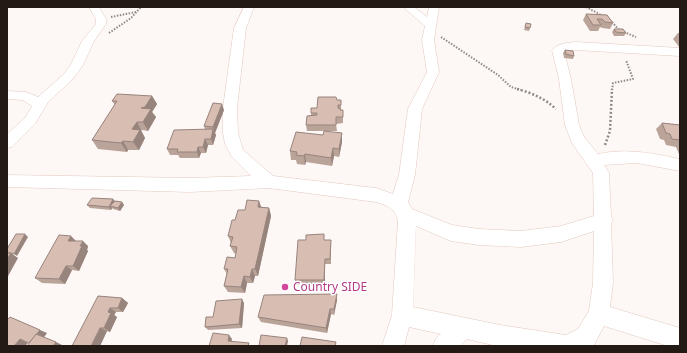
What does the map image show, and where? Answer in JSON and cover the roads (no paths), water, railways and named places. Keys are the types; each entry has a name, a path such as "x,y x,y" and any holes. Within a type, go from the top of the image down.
{"street":[{"path":"7,143 30,121 39,104 68,77 77,65 88,40 98,28 101,19 94,7"},
{"path":"249,7 242,21 239,33 230,106 232,142 236,153 269,182"},
{"path":"408,7 430,27"},
{"path":"393,346 402,315 403,209 415,109 417,102 433,72 429,49 430,27 434,7"},
{"path":"402,315 500,336 566,346 586,338 598,314 603,283 604,220 601,160 577,139 570,117 565,79 558,50 565,46 680,52"},
{"path":"7,95 26,96 39,104"},
{"path":"601,160 625,156 650,158 680,165"},
{"path":"7,181 190,185 269,182 376,195 451,232 479,238 521,239 561,234 604,220"},
{"path":"598,314 680,338"},
{"path":"444,346 464,328"}],"place":[{"name":"Country SIDE","path":"285,287"}]}
